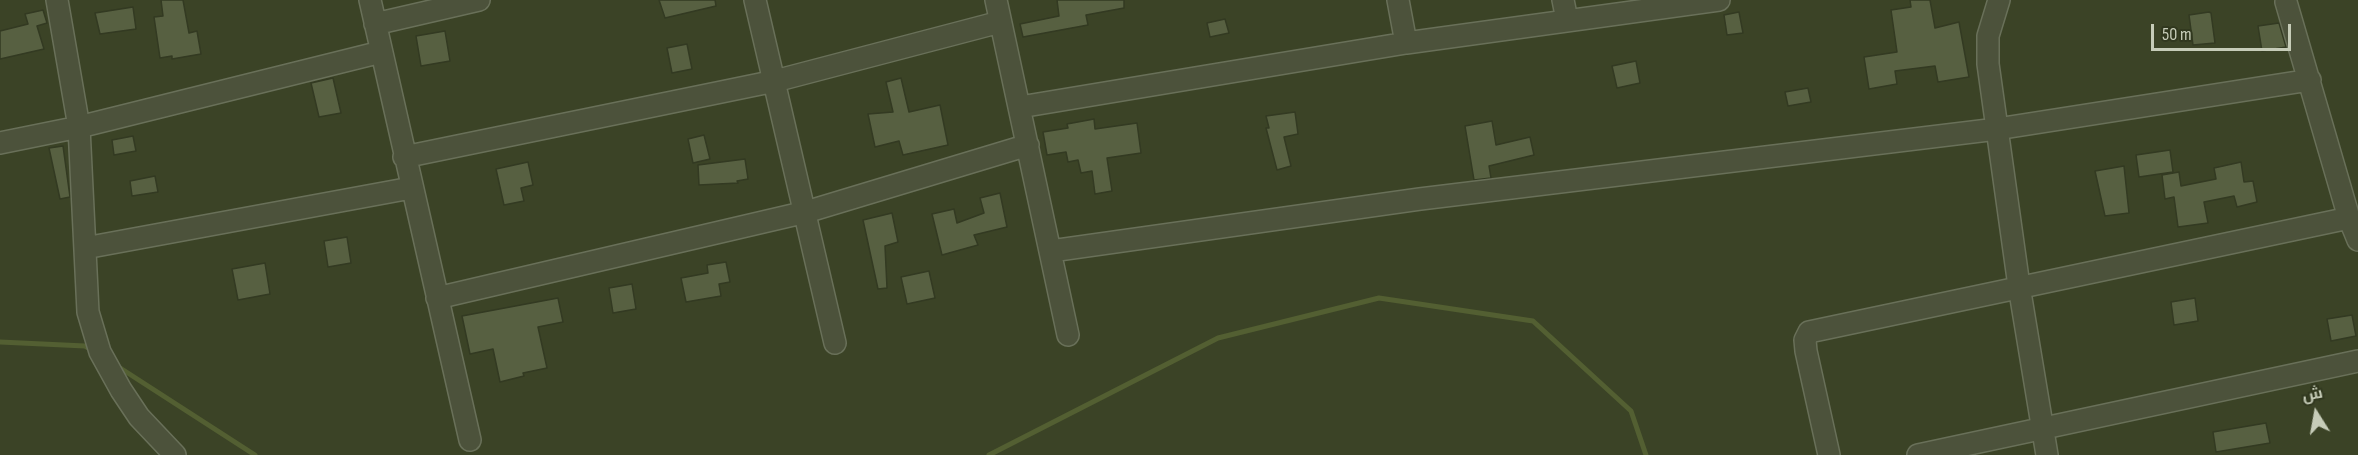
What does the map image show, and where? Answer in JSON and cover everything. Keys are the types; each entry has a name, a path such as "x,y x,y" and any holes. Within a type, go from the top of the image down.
{"street":[{"path":"57,0 79,127 88,312 100,352 139,417 175,455"},
{"path":"370,0 470,440"},
{"path":"375,24 479,0"},
{"path":"755,0 835,343"},
{"path":"996,0 1068,335"},
{"path":"1398,0 1406,43"},
{"path":"1020,107 1406,43 1565,10 1719,0"},
{"path":"1998,0 1988,36 1987,53 2019,286 2047,455"},
{"path":"2289,1 2310,80 2350,189 2349,218 2358,240"},
{"path":"404,157 775,81 1000,22"},
{"path":"0,144 79,127 381,52"},
{"path":"1051,252 1420,199 1997,129 2310,80"},
{"path":"437,298 806,212 1028,145"},
{"path":"85,248 411,188"},
{"path":"1829,455 1806,351 1805,340 1809,332 2349,218"},
{"path":"1918,455 2358,361"}],"building":[{"path":"161,0 183,0 189,33 197,31 201,54 172,59 172,56 160,58 154,17 163,16"},
{"path":"659,0 715,0 716,6 665,18"},
{"path":"1057,0 1124,0 1124,8 1086,15 1088,25 1023,37 1020,24 1059,16"},
{"path":"1910,0 1930,0 1935,28 1959,22 1969,77 1938,82 1935,66 1895,71 1897,84 1869,89 1864,57 1897,52 1891,10 1911,7"},
{"path":"133,7 136,29 100,34 95,13"},
{"path":"43,10 47,23 37,26 44,49 0,59 0,31 28,24 25,14"},
{"path":"1739,12 1743,33 1727,35 1724,15"},
{"path":"2209,12 2215,43 2193,45 2189,15"},
{"path":"1225,19 1229,33 1210,37 1207,23"},
{"path":"2279,23 2286,47 2262,51 2258,26"},
{"path":"445,31 450,61 421,66 416,36"},
{"path":"687,44 692,69 672,73 667,48"},
{"path":"1636,61 1640,83 1617,88 1612,66"},
{"path":"333,78 341,113 319,117 311,83"},
{"path":"901,78 909,112 940,105 948,145 903,155 899,141 875,147 868,114 893,112 886,82"},
{"path":"1808,88 1811,102 1788,106 1785,92"},
{"path":"1295,112 1298,134 1284,137 1291,166 1277,170 1266,128 1269,128 1266,116"},
{"path":"1094,119 1095,129 1137,123 1141,153 1107,158 1112,191 1095,194 1092,171 1081,173 1078,160 1068,162 1066,152 1047,155 1043,132 1068,128 1067,124"},
{"path":"1492,121 1496,145 1530,137 1534,155 1489,166 1491,178 1474,180 1465,126"},
{"path":"704,135 710,159 693,163 688,139"},
{"path":"133,136 136,151 114,155 112,140"},
{"path":"63,146 70,197 60,199 49,148"},
{"path":"2170,150 2173,172 2139,177 2136,155"},
{"path":"745,159 748,179 737,181 738,183 699,185 698,165"},
{"path":"528,162 533,185 521,188 524,201 504,205 496,169"},
{"path":"2241,162 2244,182 2253,181 2257,202 2237,207 2234,196 2204,202 2208,223 2178,227 2174,197 2165,199 2162,175 2179,172 2181,186 2216,179 2214,168"},
{"path":"2124,166 2129,213 2105,216 2095,171"},
{"path":"155,176 158,192 132,196 130,181"},
{"path":"1000,193 1007,227 974,235 978,245 942,255 932,214 954,209 957,223 984,213 980,198"},
{"path":"892,213 898,242 885,246 887,288 878,289 863,220"},
{"path":"347,237 351,263 328,267 324,241"},
{"path":"726,262 730,282 719,284 721,296 686,302 681,278 708,273 707,265"},
{"path":"265,263 270,294 238,300 232,269"},
{"path":"929,271 935,298 907,304 901,277"},
{"path":"632,284 636,309 613,313 609,288"},
{"path":"558,298 563,322 538,327 547,368 523,373 524,376 500,382 493,349 470,354 462,316"},
{"path":"2195,298 2198,321 2174,325 2171,302"},
{"path":"2352,315 2356,336 2331,341 2327,319"},
{"path":"2266,423 2270,443 2216,452 2213,432"}],"waterway":[{"path":"989,455 1218,338 1379,298 1533,321 1631,411 1646,455"},
{"path":"0,342 85,346 92,350"},
{"path":"117,366 255,455"}]}
